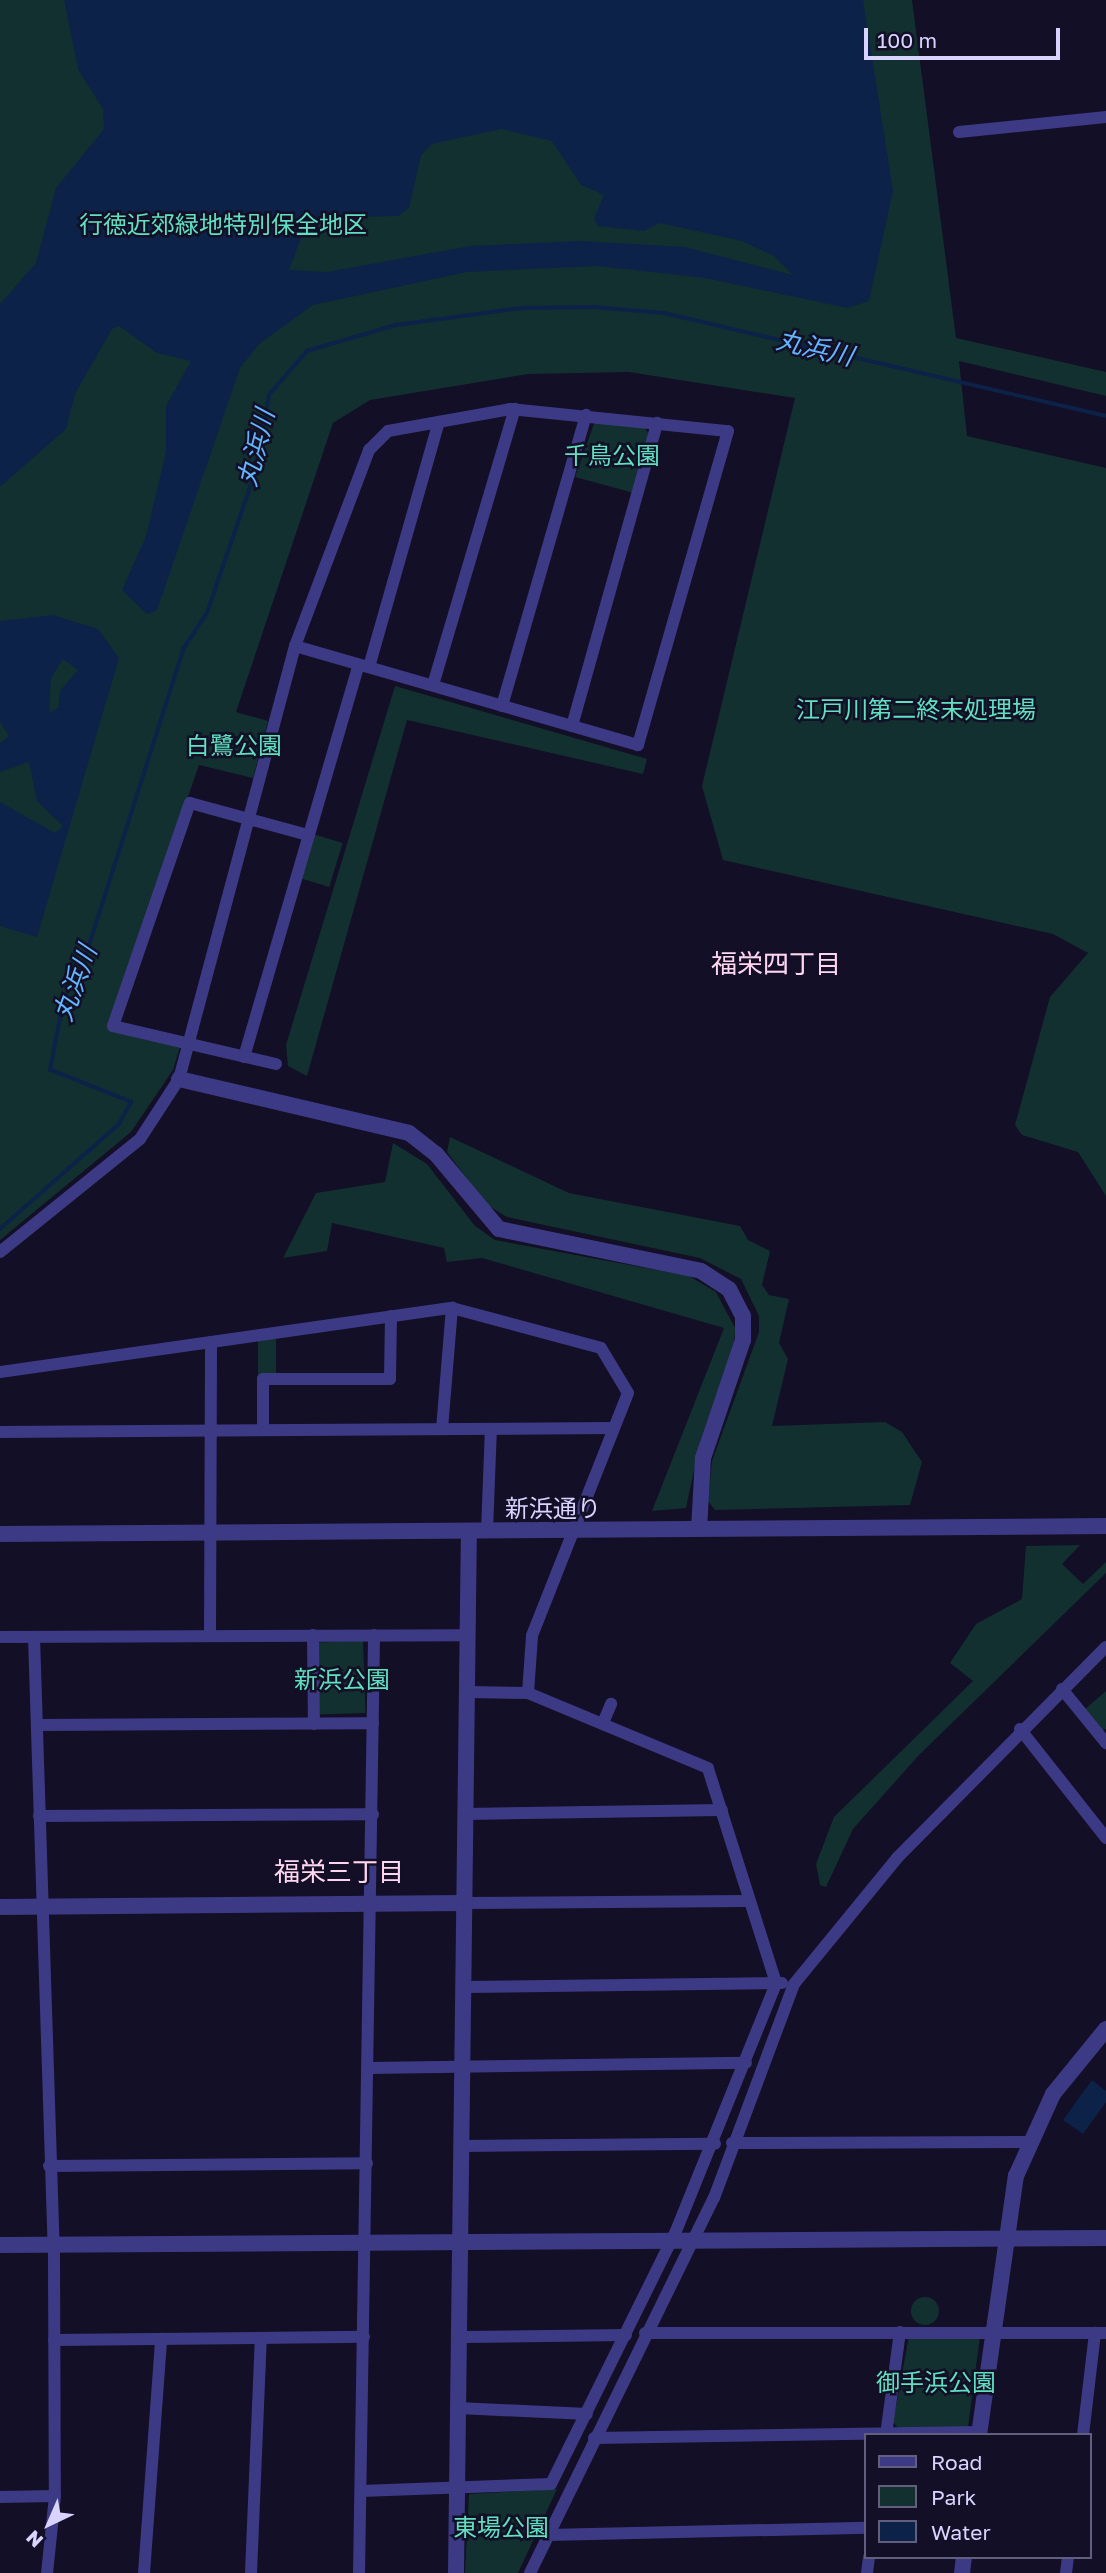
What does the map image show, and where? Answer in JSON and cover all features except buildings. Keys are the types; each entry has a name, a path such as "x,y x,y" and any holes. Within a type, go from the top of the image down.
{"street":[{"path":"959,132 1106,117"},
{"path":"433,685 515,409"},
{"path":"0,1252 140,1139 178,1079 295,646 369,450 388,431 515,409 728,431 638,744 295,646"},
{"path":"502,706 586,415"},
{"path":"244,1057 309,835 439,422"},
{"path":"572,726 657,423"},
{"path":"276,1064 113,1026 190,803 309,835"},
{"path":"178,1079 409,1133 436,1154 499,1229 701,1271 729,1289 743,1316 743,1340 703,1458 699,1529"},
{"path":"442,1429 452,1308"},
{"path":"0,1372 452,1308 601,1348 628,1384 614,1428 532,1636 528,1693"},
{"path":"263,1430 263,1379 390,1379 391,1316"},
{"path":"210,1636 211,1342"},
{"path":"0,1432 614,1428"},
{"path":"487,1531 491,1429"},
{"name":"新浜通り","path":"0,1534 1106,1526"},
{"path":"456,2573 469,1531"},
{"path":"0,1637 468,1634"},
{"path":"313,1635 314,1724"},
{"path":"359,2573 374,1635"},
{"path":"34,1637 54,2340 55,2496 47,2573"},
{"path":"530,2573 690,2241 732,2143 794,1984 897,1858 1020,1729 1106,1647"},
{"path":"1062,1689 1106,1743"},
{"path":"361,2491 456,2490 551,2484 671,2241 715,2144 776,1983 722,1810 705,1765 528,1693 468,1692"},
{"path":"603,1723 611,1704"},
{"path":"37,1725 373,1723"},
{"path":"1020,1729 1106,1838"},
{"path":"466,1814 722,1810"},
{"path":"39,1816 373,1814"},
{"path":"0,1908 748,1900"},
{"path":"464,1987 794,1984"},
{"path":"980,2433 1004,2239 1028,2142 1060,2082 1106,2029"},
{"path":"368,2068 746,2063"},
{"path":"732,2143 1028,2142"},
{"path":"461,2146 715,2144"},
{"path":"49,2166 367,2163"},
{"path":"0,2245 1106,2238"},
{"path":"886,2433 900,2332"},
{"path":"645,2333 1101,2333 1083,2433"},
{"path":"458,2337 626,2334"},
{"path":"54,2340 364,2337"},
{"path":"251,2573 261,2338"},
{"path":"144,2573 161,2339"},
{"path":"457,2408 587,2414"},
{"path":"594,2438 864,2434"},
{"path":"0,2497 55,2496"},
{"path":"548,2535 864,2528"}],"green space":[{"name":"行徳近郊緑地特別保全地区","path":"0,0 912,0 956,338 1106,372 1106,396 959,361 967,436 1106,468 1106,1196 1078,1152 1022,1135 1015,1125 1050,997 1088,953 1053,934 723,860 702,786 795,398 629,372 528,374 370,400 333,423 236,712 268,721 253,778 199,765 108,1027 180,1047 173,1070 131,1132 0,1240"},
{"name":"千鳥公園","path":"595,421 643,426 649,434 634,493 575,477"},
{"path":"395,686 647,759 643,774 407,720 307,1076 288,1066 286,1045"},
{"path":"313,834 343,843 329,887 300,878"},
{"path":"450,1137 569,1193 740,1226 748,1240 770,1251 762,1285 769,1295 789,1299 779,1343 788,1359 772,1426 885,1422 902,1432 922,1462 910,1505 715,1510 708,1501 712,1461 759,1332 759,1316 741,1279 700,1258 507,1217 487,1205 447,1152"},
{"path":"393,1143 427,1164 475,1226 495,1240 689,1276 716,1292 735,1328 734,1344 700,1442 686,1508 652,1511 724,1328 482,1258 447,1262 444,1248 332,1223 327,1251 283,1258 316,1193 385,1182"},
{"path":"258,1339 276,1339 276,1375 258,1375"},
{"path":"1080,1545 1062,1564 1083,1584 1106,1562 1106,1573 919,1755 853,1829 826,1887 820,1885 816,1864 834,1817 973,1681 950,1663 976,1624 1022,1599 1026,1546"},
{"name":"新浜公園","path":"363,1641 366,1713 320,1715 317,1643"},
{"path":"1106,1691 1106,1729 1102,1730 1085,1709"},
{"path":"925,2297 935,2301 939,2311 935,2321 925,2325 915,2321 911,2311 915,2301"},
{"name":"御手浜公園","path":"909,2336 980,2336 968,2427 898,2428 893,2422"},
{"name":"東場公園","path":"557,2489 518,2573 465,2573 469,2494"}],"water":[{"path":"64,0 863,0 893,191 869,301 848,308 705,278 597,266 467,272 313,305 259,344 240,368 157,610 147,614 122,590 146,536 166,452 166,406 191,361 157,353 119,326 112,329 75,394 66,429 0,487 0,304 36,263 56,188 104,129 103,109 78,69","holes":["501,129 552,141 581,185 604,195 594,219 598,226 644,231 660,223 742,241 774,256 793,275 685,247 580,241 470,246 327,272 289,270 303,233 321,218 398,216 409,208 421,155 432,144"]},
{"path":"53,615 98,629 119,658 37,937 0,926 0,802 55,833 63,826 37,801 29,762 0,772 0,743 9,736 0,722 0,621","holes":["63,659 78,670 60,691 58,708 49,713 51,678"]},
{"path":"1092,2080 1106,2091 1106,2102 1083,2134 1063,2120"}],"waterway":[{"name":"丸浜川","path":"0,1229 119,1124 131,1102 50,1070 64,998 84,961 184,648 207,613 254,476 269,395 307,351 396,325 522,308 593,307 664,313 1106,416"}],"district":[{"name":"福栄四丁目","path":"776,964"},
{"name":"福栄三丁目","path":"339,1872"}],"park label":[{"name":"江戸川第二終末処理場","path":"916,709"},
{"name":"白鷺公園","path":"234,745"}]}
